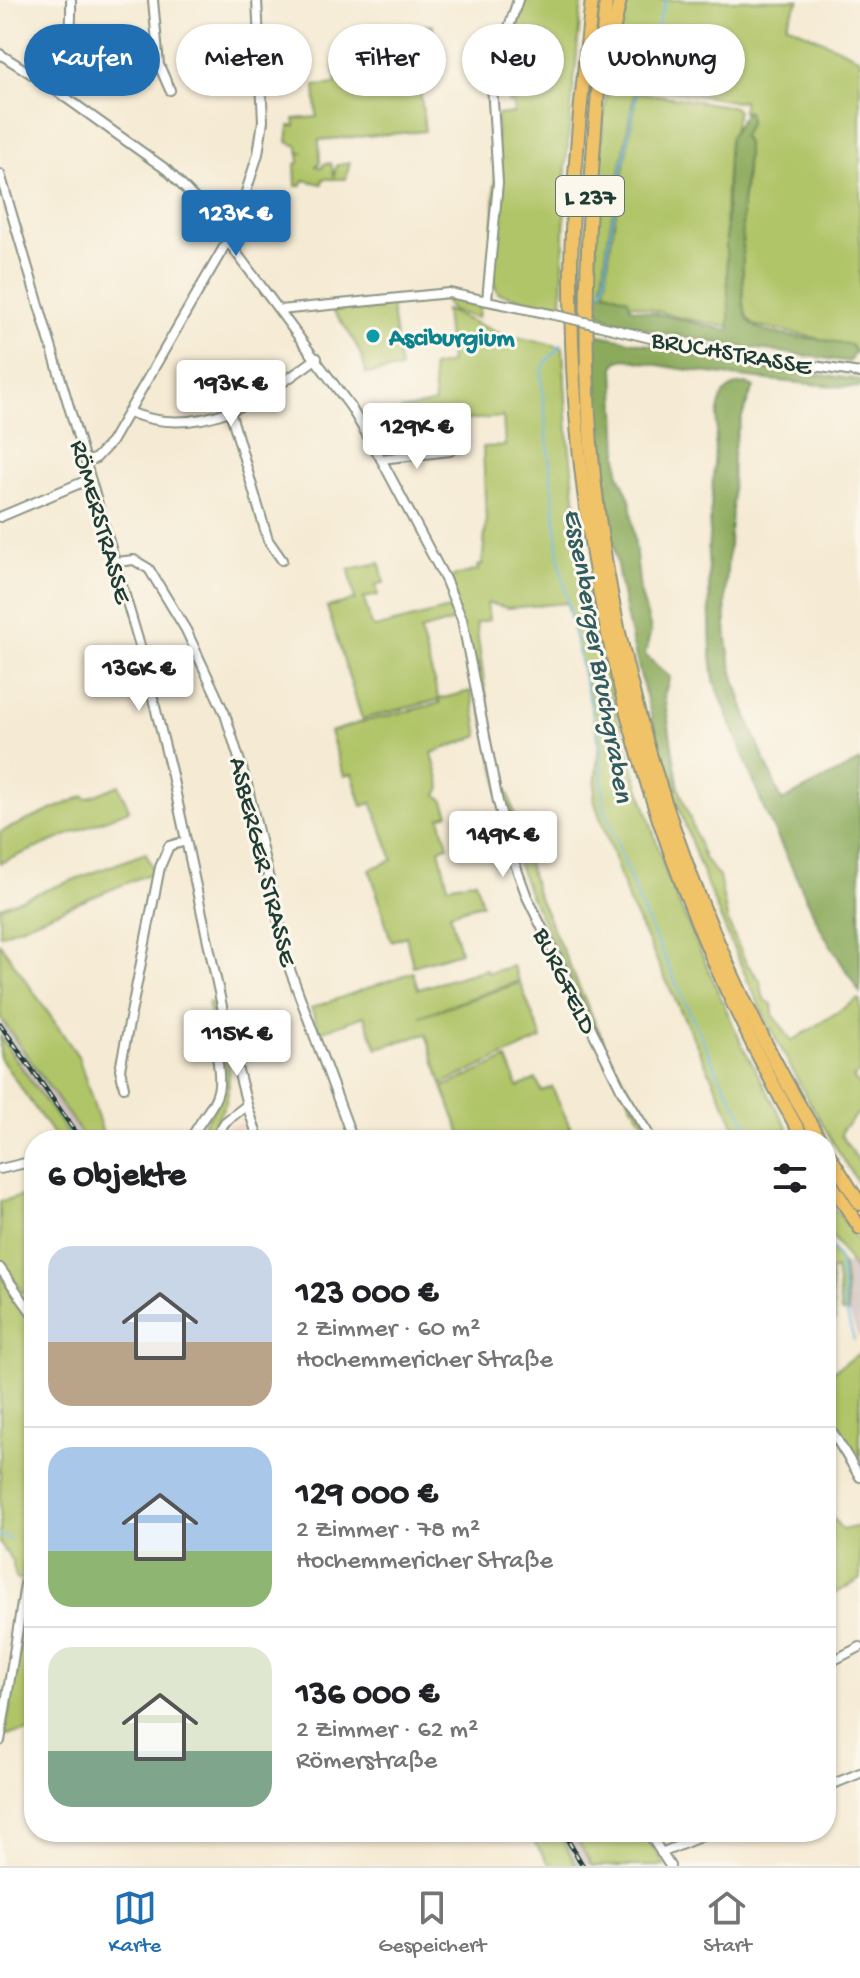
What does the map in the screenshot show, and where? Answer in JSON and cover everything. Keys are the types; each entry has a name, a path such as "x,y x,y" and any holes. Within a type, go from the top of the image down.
{"highway":[{"name":"L 237","path":"592,0 578,131 571,281 575,408 596,580 626,715 676,872 723,987 766,1074 798,1130"},
{"name":"L 237","path":"604,24 606,0"},
{"path":"615,24 620,0"},
{"name":"L 237","path":"598,96 589,215 587,369 590,432 604,543 620,632 659,782 701,899 743,998 815,1130"},
{"path":"836,1166 860,1204"},
{"path":"836,1191 860,1228"}],"street":[{"path":"71,0 72,24"},
{"path":"153,0 159,65 170,90"},
{"path":"86,462 100,455 129,412 228,240 246,192 261,137 263,86 257,0"},
{"path":"487,300 498,183 492,85 518,0"},
{"name":"BURGFELD","path":"0,54 24,69"},
{"name":"BURGFELD","path":"64,96 167,170 201,205 317,358 381,459 445,579 462,619 492,776 520,878 622,1091 646,1130"},
{"name":"RÖMERSTRASSE","path":"0,174 140,646 225,1020 256,1130"},
{"name":"BRUCHSTRASSE","path":"280,310 433,292 449,293 683,346 860,373"},
{"path":"129,412 143,418 176,423 205,419 230,411 272,390 317,358"},
{"path":"230,411 268,540 282,560"},
{"path":"381,459 450,451"},
{"path":"0,517 90,479"},
{"name":"ASBERGER STRASSE","path":"116,562 134,560 144,565 186,630 212,685 247,784 290,970 349,1130"},
{"path":"124,1087 120,1069 160,867 169,846 186,841"},
{"path":"196,1130 216,1100 221,1077 210,1026 201,1016"},
{"path":"220,1130 225,1122 247,1105"},
{"path":"0,1169 24,1163"},
{"path":"0,1268 24,1302"},
{"path":"836,1447 860,1477"},
{"path":"0,1741 24,1584"},
{"path":"836,1659 860,1647"},
{"path":"836,1783 860,1773"},
{"path":"654,1842 670,1866"},
{"path":"661,1853 688,1842"}],"shaded area":[{"path":"0,1018 79,1130 65,1130 0,1037"},
{"path":"238,1123 244,1124 246,1130 226,1130"},
{"path":"849,1262 860,1278 860,1340 848,1313 843,1266"},
{"path":"564,1842 579,1842 592,1866 577,1866"}],"green space":[{"path":"520,0 582,0 566,163 562,309 498,293 492,281 497,115 514,113 513,103 508,103 509,96 564,96 564,24 512,24"},
{"path":"627,0 799,0 786,24 860,58 860,353 850,345 754,325 746,317 743,303 742,204 747,143 742,137 749,123 749,114 743,113 743,100 737,102 703,96 745,96 745,24 621,24"},
{"path":"328,85 328,96 421,96 425,131 319,140 320,162 316,166 322,168 324,164 331,163 334,175 337,165 350,162 346,179 323,179 322,184 304,180 301,186 296,186 295,164 299,163 299,154 302,153 298,152 298,146 287,142 289,126 295,126 294,119 317,117 315,86"},
{"path":"606,96 634,96 608,238 602,291 595,298 596,224"},
{"path":"636,96 663,96 734,107 738,111 726,191 730,327 681,318 629,303 628,299 605,291"},
{"path":"746,111 749,113 749,123 742,137 747,143 747,154 742,204 743,303 746,316 751,324 763,330 851,345 855,352 849,362 640,328 612,320 596,311 595,298 599,292 608,291 628,299 631,308 730,331 726,249 728,152 730,137"},
{"path":"444,298 480,305 478,318 451,311"},
{"name":"Asciburgium","path":"391,303 400,369 366,374 358,348 332,310 371,305 372,309 382,308 382,304"},
{"path":"445,310 498,333 563,347 579,533 594,625 618,719 668,879 743,1047 789,1130 731,1130 735,1126 629,902 594,800 599,742 567,603 508,608 487,603 489,620 476,623 487,704 504,789 509,795 536,891 611,1058 653,1130 649,1130 631,1103 529,893 513,851 486,727 447,578 478,570 477,566 482,565 486,523 483,447 505,446 503,417 401,425 401,410 435,403 432,367 450,363"},
{"path":"595,334 757,367 860,380 860,388 801,383 713,374 626,359 618,361 614,367 619,475 630,499 640,591 651,630 645,655 670,677 664,696 679,788 673,789 656,732 621,588 605,475"},
{"path":"747,384 754,387 740,421 733,457 725,607 731,664 747,716 782,801 860,761 860,993 823,933 765,811 714,680 708,552 717,418 724,393 733,386"},
{"path":"380,563 384,583 376,584 378,595 364,598 371,625 375,628 453,608 457,620 420,631 439,699 471,691 479,736 432,753 441,788 437,795 444,801 449,814 440,817 448,846 439,849 448,886 475,880 482,904 450,913 460,952 413,966 406,936 391,941 370,869 393,860 372,803 362,806 352,774 344,776 330,732 440,703 438,700 362,719 327,607 355,600 349,569"},
{"path":"119,785 129,810 0,863 0,832 84,796 86,799"},
{"path":"679,788 704,858 719,877 728,922 746,963 760,980 764,999 772,1004 773,1014 792,1041 858,999 860,1001 860,1071 853,1078 860,1086 860,1111 841,1135 860,1163 860,1186 836,1147 836,1130 826,1130 754,994 710,893 673,789"},
{"path":"146,853 154,872 0,935 0,907"},
{"path":"0,943 78,1056 102,1130 79,1130 0,1017"},
{"path":"513,966 519,981 420,1016 520,983 542,1039 442,1084 426,1034 377,1048 364,1016 320,1032 311,1008 413,972 418,989 486,969 488,973"},
{"path":"212,1002 229,1077 226,1101 211,1130 200,1130 218,1102 224,1080 208,1003"},
{"path":"0,1037 65,1130 50,1130 0,1058"},
{"path":"507,1059 518,1087 536,1079 542,1091 552,1087 571,1130 459,1130 443,1087"},
{"path":"24,1196 24,1294 0,1260 0,1201"},
{"path":"836,1210 860,1244 860,1278 836,1242"},
{"path":"836,1255 843,1266 848,1313 841,1312"},
{"path":"0,1274 24,1308 24,1562 21,1580 16,1578 12,1561 0,1544"},
{"path":"860,1353 860,1470 836,1429 836,1369"},
{"path":"836,1522 842,1530 860,1526 860,1580 836,1593"},
{"path":"24,1614 24,1732 5,1735"},
{"path":"534,1842 564,1842 577,1866 551,1866"},
{"path":"579,1842 649,1842 665,1866 592,1866"}],"waterway":[{"name":"Essenberger Bruchgraben","path":"597,298 605,283 609,240 638,83 666,0"},
{"name":"Essenberger Bruchgraben","path":"562,344 545,363 541,375 560,565 600,741 603,804 640,905 719,1075 750,1130"},
{"name":"Essenberger Bruchgraben","path":"836,1255 840,1261 845,1308 854,1340"},
{"path":"0,1535 10,1539"}],"railway":[{"path":"0,1024 74,1130"},
{"path":"569,1842 583,1866"}],"place":[{"name":"Asciburgium","path":"373,336"}]}
